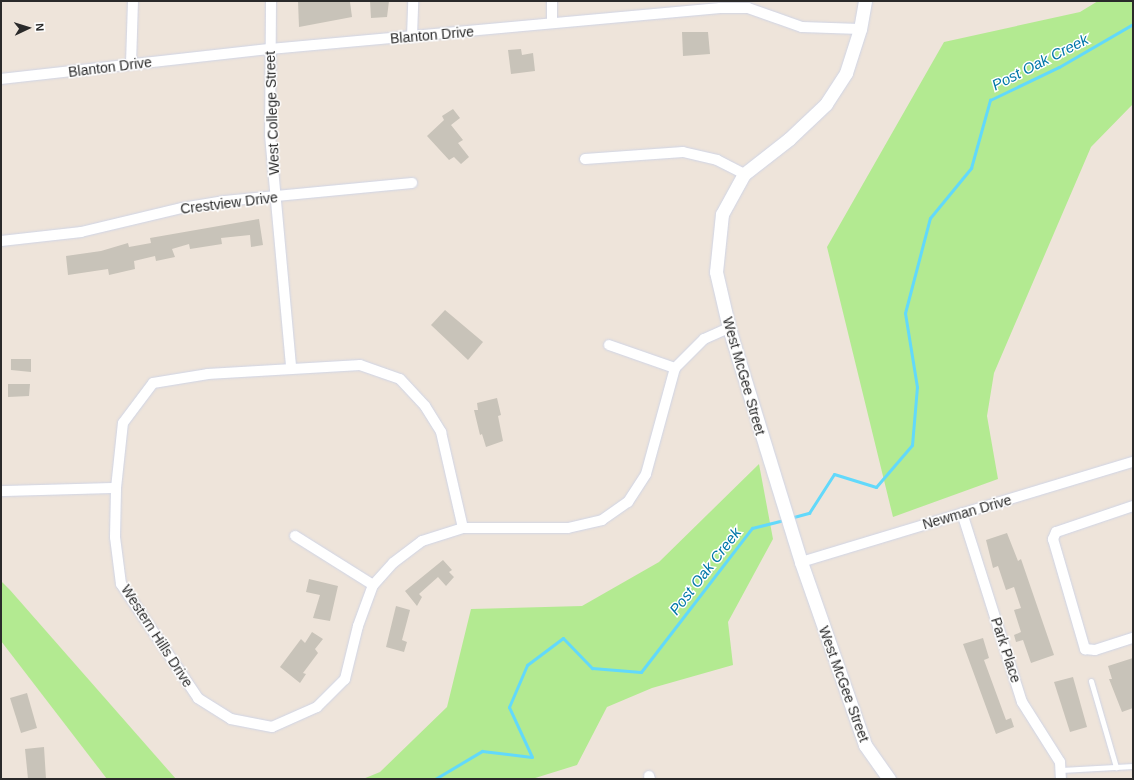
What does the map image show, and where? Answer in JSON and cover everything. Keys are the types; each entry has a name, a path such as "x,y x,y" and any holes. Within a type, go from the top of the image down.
{"street":[{"path":"130,64 133,1"},
{"name":"West College Street","path":"271,1 270,135 291,368"},
{"path":"412,37 413,1"},
{"path":"552,1 552,23"},
{"name":"West McGee Street","path":"865,1 860,29 846,73 826,104 789,139 744,174 722,214 716,272 729,328 795,545 865,746 889,779"},
{"name":"Blanton Drive","path":"1,79 270,49 552,23 719,4 748,8 802,28 860,29"},
{"path":"585,159 683,152 717,160 744,174"},
{"name":"Crestview Drive","path":"1,241 81,232 182,208 224,201 412,183"},
{"name":"Western Hills Drive","path":"463,528 441,432 426,406 400,379 360,365 208,374 153,383 123,423 116,488 115,537 121,584 198,698 231,719 272,727 316,707 345,679 358,626 373,584 393,563 422,542 463,528 568,528 602,520 628,502 646,474 675,368 704,339 729,328"},
{"path":"609,345 675,368"},
{"name":"Newman Drive","path":"801,562 1133,462"},
{"path":"1,491 116,488"},
{"path":"1133,506 1056,532 1053,539 1085,649 1095,650 1133,638"},
{"name":"Park Place","path":"962,513 1022,702 1060,762 1061,775"},
{"path":"295,536 373,584"}],"lane":[{"path":"1091,681 1116,767"},
{"path":"1061,775 1133,766"}],"green space":[{"path":"1098,1 1133,1 1133,104 1091,147 994,373 987,416 998,479 893,517 827,247 944,42 1080,12"},
{"path":"759,464 773,539 728,622 733,665 652,688 607,707 577,765 532,779 363,779 380,772 447,707 471,609 582,606 659,562"},
{"path":"1,581 176,779 107,779 1,641"}],"building":[{"path":"298,1 350,2 352,17 299,27"},
{"path":"370,1 389,1 387,17 371,18"},
{"path":"682,32 708,32 710,54 683,56"},
{"path":"521,49 522,55 533,53 535,71 511,74 508,50"},
{"path":"453,109 460,118 451,125 463,140 458,143 469,157 461,164 454,157 449,160 427,136 444,120 442,116"},
{"path":"259,219 263,245 251,247 250,235 221,238 222,244 190,249 189,244 172,249 175,257 156,261 155,256 134,261 135,269 109,275 108,269 68,275 66,256 101,251 128,243 129,247 151,243 150,238"},
{"path":"445,310 483,342 468,360 431,325"},
{"path":"11,359 31,359 31,372 11,370"},
{"path":"8,384 30,384 29,396 8,397"},
{"path":"497,398 501,415 498,416 503,441 486,447 482,434 480,435 474,410 478,410 477,403"},
{"path":"1007,533 1018,561 1021,559 1054,655 1031,663 1023,640 1016,642 1014,635 1021,632 1014,610 1021,608 1014,587 1006,590 998,566 993,568 986,540"},
{"path":"443,560 452,570 449,572 454,577 446,586 438,577 419,594 422,597 417,606 405,591"},
{"path":"309,579 338,586 330,621 313,618 320,595 306,592"},
{"path":"396,606 410,610 402,640 407,642 404,652 386,647"},
{"path":"312,632 323,639 315,649 318,653 303,673 306,674 300,683 280,667 301,639 305,643"},
{"path":"983,638 989,658 984,660 1006,720 1011,718 1014,727 996,734 963,644"},
{"path":"1133,658 1133,708 1122,712 1109,679 1112,679 1108,666"},
{"path":"1073,677 1087,727 1070,732 1054,682"},
{"path":"27,693 37,728 21,733 10,698"},
{"path":"44,747 46,779 28,779 25,749"}],"waterway":[{"name":"Post Oak Creek","path":"790,518 809,513 834,474 876,487 912,445 917,387 905,313 930,218 971,168 990,100 1059,67 1133,24"},
{"name":"Post Oak Creek","path":"435,779 482,751 532,757 509,707 527,665 563,638 592,668 641,672 752,528 785,520"}]}
